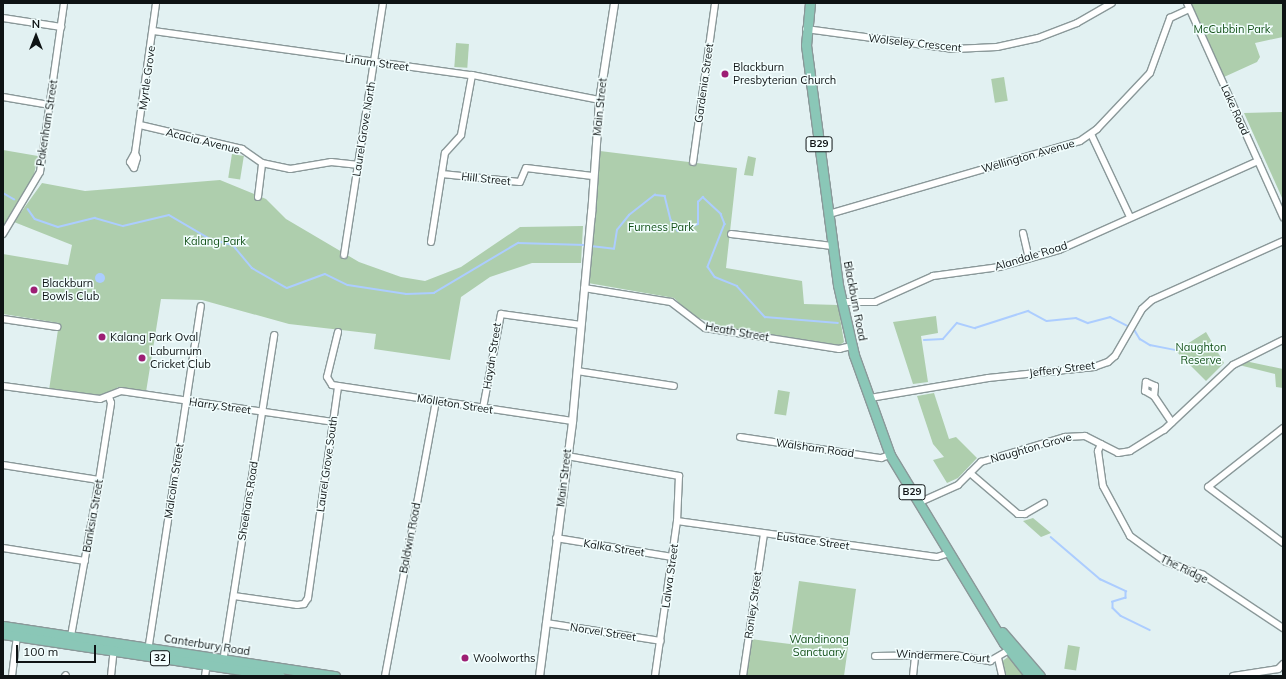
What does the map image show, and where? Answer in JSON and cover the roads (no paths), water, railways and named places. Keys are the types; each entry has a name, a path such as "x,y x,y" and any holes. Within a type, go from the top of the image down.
{"main road":[{"name":"Blackburn Road","path":"810,3 806,29 832,246 841,302 851,346 890,455 990,619 1011,647 1028,674"},
{"name":"Canterbury Road","path":"3,626 70,636 114,647"},
{"name":"Canterbury Road","path":"3,634 333,676"},
{"name":"Blackburn Road","path":"1011,647 1023,656 1040,676"},
{"path":"1023,656 1028,674"},
{"name":"Canterbury Road","path":"223,663 280,676"}],"street":[{"name":"Pakenham Street","path":"3,234 40,172 64,3"},
{"name":"Myrtle Grove","path":"135,153 156,3"},
{"name":"Laurel Grove North","path":"344,255 384,3"},
{"name":"Main Street","path":"539,676 572,421 588,247 599,100 614,3"},
{"name":"Gardenia Street","path":"693,162 715,3"},
{"name":"Wolseley Crescent","path":"806,29 954,49 997,47 1038,38 1077,23 1112,3"},
{"name":"Wellington Avenue","path":"829,214 1080,141 1091,134 1150,73 1170,18 1188,6"},
{"name":"Lake Road","path":"1188,6 1283,217"},
{"path":"3,18 61,27"},
{"name":"Linum Street","path":"153,31 374,64 472,75 599,100"},
{"path":"431,242 445,153 462,135 472,75"},
{"path":"3,97 50,105"},
{"name":"Acacia Avenue","path":"140,125 242,149 262,163 290,169 331,162 359,166"},
{"path":"1091,134 1130,217"},
{"name":"Alandale Road","path":"841,302 875,302 933,276 999,267 1059,250 1258,161"},
{"path":"258,197 262,163"},
{"name":"Hill Street","path":"442,174 520,182 526,168 593,176"},
{"path":"1023,233 1029,258"},
{"path":"731,234 832,246"},
{"name":"Jeffery Street","path":"870,398 980,380 1094,367 1115,356 1134,320 1152,300 1283,241"},
{"name":"Heath Street","path":"584,288 671,302 705,328 839,349 851,346"},
{"name":"Malcolm Street","path":"148,652 201,306"},
{"name":"Haydn Street","path":"483,408 501,314 581,325"},
{"path":"3,319 57,327"},
{"path":"338,332 327,377 328,382 338,386"},
{"name":"Sheehans Road","path":"223,663 274,335"},
{"name":"Naughton Grove","path":"918,502 958,485 985,461 1073,435 1101,444 1114,452 1125,453 1172,423 1233,365 1283,340"},
{"path":"577,371 674,386"},
{"name":"Harry Street","path":"3,386 100,399 109,397 121,391 333,422"},
{"name":"Molleton Street","path":"338,386 572,421"},
{"name":"Laurel Grove South","path":"234,596 304,604 338,386"},
{"path":"1154,396 1172,423"},
{"name":"Banksia Street","path":"70,636 99,480 111,403 109,397"},
{"name":"Baldwin Road","path":"385,676 436,400"},
{"path":"1283,428 1208,487 1283,543"},
{"name":"Walsham Road","path":"740,437 881,458 890,455"},
{"name":"The Ridge","path":"1101,444 1098,451 1103,486 1130,536 1166,562 1203,575 1283,628"},
{"name":"Lalwa Street","path":"567,456 679,476 677,521 655,676"},
{"path":"3,466 99,480"},
{"path":"970,473 1018,514 1025,514 1044,503"},
{"name":"Eustace Street","path":"677,521 937,557 949,553"},
{"name":"Ronley Street","path":"743,676 764,534"},
{"name":"Kalka Street","path":"556,538 672,557"},
{"path":"3,548 85,561"},
{"name":"Norvel Street","path":"546,622 661,642"},
{"path":"12,676 17,636"},
{"path":"111,676 114,647"},
{"name":"Windermere Court","path":"875,656 954,656 990,661 998,658 1011,647"},
{"path":"913,676 915,656"},
{"path":"998,658 1002,676"},
{"path":"205,676 207,661"},
{"path":"1233,676 1278,669 1283,664"}],"water":[{"path":"98,273 102,273 105,278 102,283 98,283 95,280 95,276"}],"waterway":[{"path":"3,193 14,199"},
{"path":"591,246 614,249 617,230 629,215 655,195 665,196 671,220 678,231 698,224 698,202 703,197 721,214 725,224 708,267 715,277 737,286 765,317 838,323"},
{"path":"28,209 35,219 58,227 95,218 123,226 169,215 210,239 233,245 252,268 287,288 325,274 348,285 406,294 434,293 518,243 585,245"},
{"path":"924,340 943,339 957,323 975,328 1028,311 1047,321 1076,318 1088,323 1110,317 1130,327"},
{"path":"1134,329 1140,339 1150,345 1175,350"},
{"path":"1051,537 1100,579 1126,591 1126,598 1113,602 1113,608 1121,616 1150,630"}],"place":[{"name":"Blackburn Presbyterian Church","path":"725,74"},
{"name":"Blackburn Bowls Club","path":"34,290"},
{"name":"Kalang Park Oval","path":"102,337"},
{"name":"Laburnum Cricket Club","path":"142,358"},
{"name":"Woolworths","path":"465,658"}],"park label":[{"name":"McCubbin Park","path":"1232,29"},
{"name":"Furness Park","path":"661,227"},
{"name":"Kalang Park","path":"215,241"},
{"name":"Naughton Reserve","path":"1201,354"},
{"name":"Wandinong Sanctuary","path":"819,646"}]}
